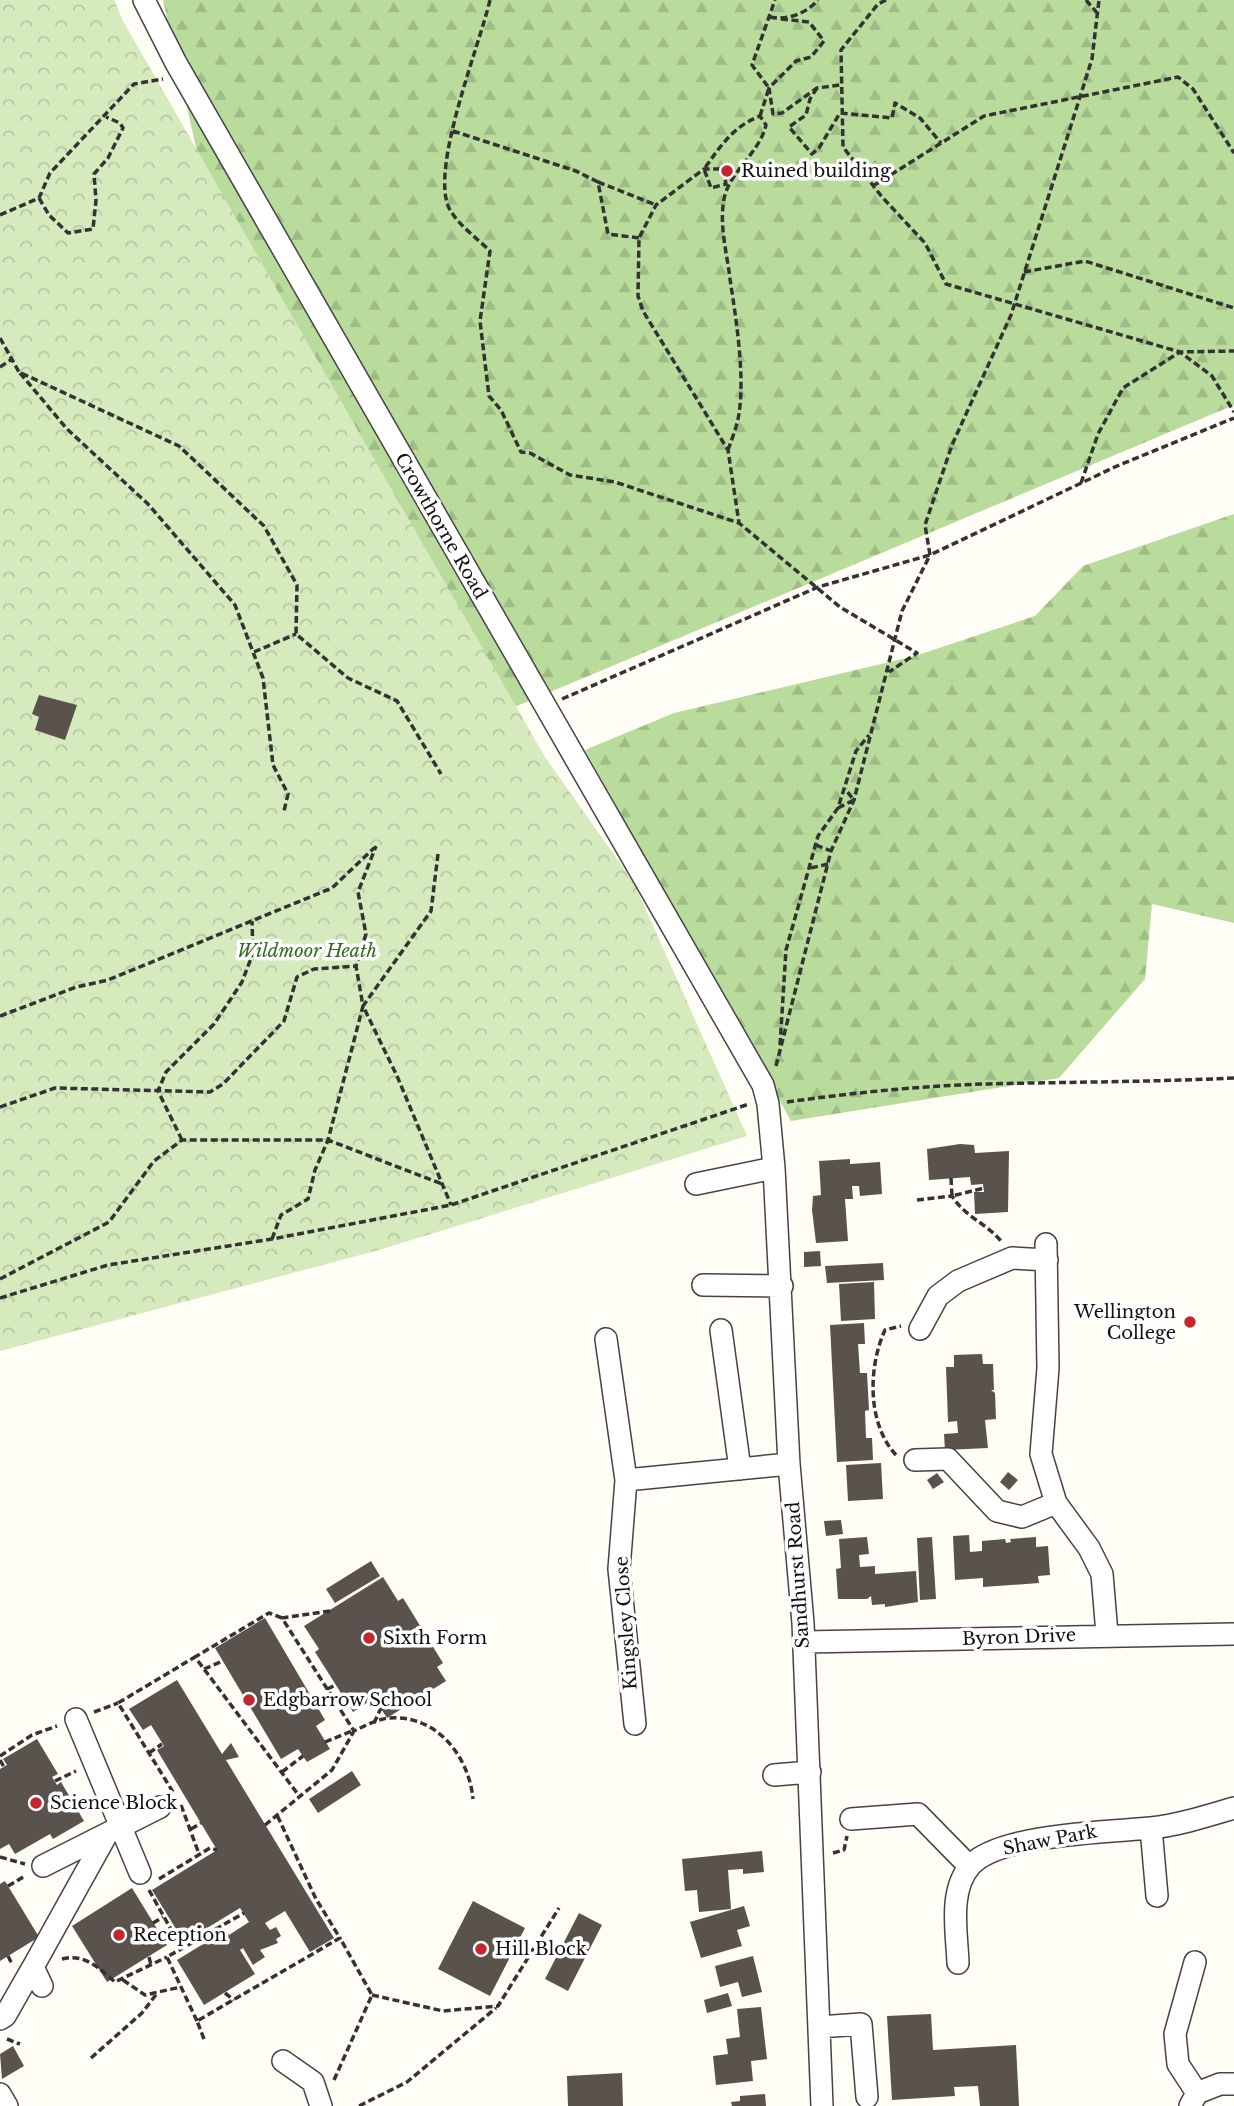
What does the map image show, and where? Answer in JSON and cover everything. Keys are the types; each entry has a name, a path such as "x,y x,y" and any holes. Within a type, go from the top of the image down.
{"street":[{"name":"Crowthorne Road","path":"144,0 176,63 545,720 743,1050"},
{"name":"Sandhurst Road","path":"743,1050 763,1085 760,1104 774,1168 789,1464 804,1642 822,2106"},
{"path":"696,1184 774,1168"},
{"path":"923,1323 939,1296 958,1281 1009,1259 1046,1252 1048,1368 1041,1454 1056,1503 1089,1548 1102,1574 1107,1634"},
{"path":"703,1285 782,1286"},
{"path":"721,1330 740,1469"},
{"name":"Kingsley Close","path":"607,1339 626,1480 619,1569 635,1724"},
{"path":"915,1460 948,1459 997,1511 1022,1517 1056,1503"},
{"path":"626,1480 789,1464"},
{"name":"Byron Drive","path":"804,1642 1107,1634 1234,1634"},
{"path":"76,1719 114,1830 148,1880"},
{"path":"774,1775 810,1772"},
{"path":"43,1866 169,1804"},
{"name":"Shaw Park","path":"969,1866 983,1855 1021,1843 1107,1829 1151,1828 1234,1808"},
{"path":"851,1819 918,1814 969,1866 956,1899 958,1963"},
{"path":"1151,1828 1157,1896"},
{"path":"0,2019 114,1830"},
{"path":"1195,1962 1175,2034 1178,2064 1193,2099 1220,2084 1234,2084"},
{"path":"819,2027 861,2024 867,2098"},
{"path":"283,2062 313,2082 319,2099"},
{"path":"0,2094 7,2106"}],"path":[{"path":"490,0 453,131 442,186 450,210 490,251 480,321 489,396 500,410 521,452 570,475 615,482 739,523 840,607 917,653 888,673"},
{"path":"775,0 752,65 769,88 773,114 782,113 817,89 840,85"},
{"path":"781,19 811,8 818,0"},
{"path":"886,0 878,4 841,50 840,113 843,147 873,186 925,243 946,284 1180,352 1234,351"},
{"path":"1086,0 1098,13"},
{"path":"776,1066 831,851 854,800 902,611 930,555 925,525 952,445 1014,304 1092,59 1099,0"},
{"path":"760,116 769,88 796,61 811,57 824,41 809,22 770,18"},
{"path":"873,186 984,116 1178,77 1193,89 1234,153"},
{"path":"0,215 39,198 50,173 106,117 134,84 174,78"},
{"path":"817,89 810,99 806,116 789,127 812,154 840,113"},
{"path":"840,113 892,118 895,103 920,118 941,143"},
{"path":"739,523 728,450 643,311 638,296 639,238 656,205 705,169 718,147 742,123 760,116"},
{"path":"728,450 739,414 733,305 723,246 724,199 727,186 761,143 766,125 760,116"},
{"path":"39,198 49,215 68,233 93,229 94,174 107,158 123,128 120,123 106,117"},
{"path":"453,131 576,171 656,205"},
{"path":"705,169 723,169 727,186"},
{"path":"705,169 711,188 727,186"},
{"path":"598,182 608,234 639,238"},
{"path":"1024,272 1085,261 1234,308"},
{"path":"0,338 19,372 67,429 148,504 235,605 264,678 273,765 288,794 284,811"},
{"path":"1180,352 1212,376 1234,412"},
{"path":"1081,483 1098,434 1123,388 1180,352"},
{"path":"0,367 12,359"},
{"path":"19,372 179,446 255,517 264,526 297,586 296,634"},
{"path":"545,720 818,587 930,555 1081,483 1234,418"},
{"path":"254,652 296,634"},
{"path":"296,634 348,678 397,701 441,774"},
{"path":"780,1052 786,950 818,836 838,808 856,751 871,733"},
{"path":"845,789 854,800"},
{"path":"838,808 854,800"},
{"path":"816,845 831,851"},
{"path":"0,1016 76,987 108,980 332,888 359,866 376,846 358,892 366,934 356,967 363,1006 451,1205"},
{"path":"272,1240 281,1215 308,1199 315,1170 328,1140 363,1006 431,911 438,854"},
{"path":"811,868 828,864"},
{"path":"182,1140 158,1091 166,1072 214,1024 242,982 253,953 252,921"},
{"path":"0,1107 55,1088 210,1091 223,1084 284,1021 297,977 314,969 356,967"},
{"path":"0,1298 108,1265 272,1240 451,1205 760,1104 893,1089 982,1084 1148,1083 1234,1078"},
{"path":"0,1279 109,1222 154,1161 182,1140 328,1140 442,1184"},
{"path":"951,1178 952,1196 959,1208 991,1229 1009,1259"},
{"path":"917,1200 952,1196 984,1188"},
{"path":"915,1460 900,1460 883,1441 874,1415 876,1349 885,1330 923,1323"},
{"path":"199,1854 191,1829 169,1804 166,1779 118,1703 269,1613 282,1618 330,1611"},
{"path":"282,1618 354,1731"},
{"path":"195,1657 300,1797"},
{"path":"204,1669 223,1661"},
{"path":"327,1689 336,1685"},
{"path":"374,1723 381,1708"},
{"path":"325,1742 387,1718 409,1718 438,1730 471,1776 473,1799"},
{"path":"265,1825 332,1770 354,1731"},
{"path":"149,1753 162,1744"},
{"path":"282,1773 303,1756"},
{"path":"0,1760 4,1767"},
{"path":"166,1779 173,1777"},
{"path":"169,1804 184,1796"},
{"path":"277,1815 316,1899 372,1995 443,2011 498,2006"},
{"path":"191,1829 201,1823"},
{"path":"182,1949 163,1917 148,1880 211,1847 217,1850"},
{"path":"359,2106 407,2082 498,2006 559,1908"},
{"path":"8,1956 29,1973 72,1956 93,1963 115,1982 182,1949 244,1913"},
{"path":"153,1923 163,1917"},
{"path":"198,2021 340,1938"},
{"path":"149,1957 151,1965"},
{"path":"167,1957 204,2039"},
{"path":"122,1979 145,1995 181,1987"},
{"path":"91,2058 142,2013 158,1992"},
{"path":"225,1993 234,2000"},
{"path":"319,2099 337,2077 372,1995"},
{"path":"0,2035 2,2039 11,2039 20,2044"}],"green space":[{"name":"Wildmoor Heath","path":"0,0 114,0 123,21 545,757 634,883 747,1136 379,1250 0,1351"},
{"path":"163,0 1234,0 1234,405 0,923 0,538 208,201"},
{"path":"1234,514 1234,923 1152,904 1145,979 1059,1078 791,1121 585,750 674,713 915,656 1035,616 1083,566"}],"building":[{"path":"39,695 77,705 65,740 35,730 39,717 32,714"},
{"path":"960,1144 974,1145 975,1153 1009,1151 1008,1212 975,1214 974,1192 984,1192 983,1184 971,1185 970,1177 929,1180 927,1149"},
{"path":"850,1159 850,1164 880,1162 882,1194 860,1196 859,1186 852,1186 853,1199 845,1199 848,1241 816,1243 812,1210 813,1196 821,1195 819,1161"},
{"path":"820,1251 821,1266 804,1267 804,1252"},
{"path":"883,1263 884,1280 827,1283 825,1266"},
{"path":"874,1282 875,1319 841,1321 839,1284"},
{"path":"864,1323 865,1344 858,1344 860,1373 867,1373 869,1410 865,1411 866,1438 872,1438 873,1460 837,1462 830,1325"},
{"path":"982,1354 983,1364 993,1364 994,1390 991,1390 995,1393 996,1419 985,1420 988,1448 945,1450 944,1434 958,1433 957,1421 948,1422 946,1367 954,1367 954,1355"},
{"path":"881,1463 883,1499 848,1501 846,1465"},
{"path":"1008,1472 1018,1480 1009,1490 1000,1482"},
{"path":"937,1473 944,1482 933,1489 927,1480"},
{"path":"841,1520 843,1534 826,1536 824,1521"},
{"path":"969,1535 970,1552 982,1551 982,1541 1005,1539 1006,1543 1011,1542 1010,1539 1036,1537 1036,1547 1048,1546 1050,1575 1038,1576 1039,1583 983,1587 983,1578 955,1580 953,1536"},
{"path":"867,1537 869,1554 859,1555 860,1567 875,1566 875,1574 916,1571 918,1602 885,1607 885,1604 872,1605 871,1596 867,1599 838,1599 836,1569 841,1568 839,1539"},
{"path":"932,1537 936,1599 920,1600 917,1538"},
{"path":"371,1561 380,1576 335,1603 326,1589"},
{"name":"Sixth Form","path":"383,1577 398,1601 403,1598 443,1663 437,1667 446,1681 387,1718 374,1698 353,1712 315,1652 319,1649 304,1626"},
{"path":"265,1618 325,1720 316,1726 330,1749 307,1762 298,1749 281,1759 215,1648"},
{"path":"177,1680 222,1754 231,1743 239,1757 226,1760 334,1938 310,1952 285,1911 265,1923 270,1930 276,1927 281,1936 276,1939 278,1943 260,1950 265,1957 253,1965 243,1948 240,1950 255,1974 204,2005 177,1960 226,1930 229,1935 249,1922 240,1908 184,1942 152,1890 217,1850 157,1750 164,1746 151,1725 143,1730 129,1709"},
{"name":"Science Block","path":"37,1739 58,1774 52,1777 57,1785 61,1782 84,1821 53,1839 50,1834 15,1854 9,1844 0,1849 0,1769 7,1765 3,1759"},
{"path":"352,1771 361,1785 318,1813 309,1799"},
{"path":"762,1851 764,1872 743,1874 743,1869 728,1870 731,1909 699,1912 697,1890 685,1891 682,1859"},
{"path":"5,1881 39,1937 0,1961 0,1884"},
{"name":"Reception","path":"132,1888 167,1945 107,1982 72,1926"},
{"name":"Hill Block","path":"473,1901 525,1928 490,1996 438,1969"},
{"path":"744,1906 750,1926 737,1930 742,1946 701,1958 690,1922"},
{"path":"579,1913 602,1925 568,1991 545,1979"},
{"path":"753,1956 762,1992 742,1997 738,1982 720,1987 715,1966"},
{"path":"728,1993 732,2006 707,2013 704,2000"},
{"path":"761,2007 767,2059 751,2061 753,2081 716,2085 713,2056 728,2054 726,2039 740,2037 737,2009"},
{"path":"931,2014 933,2050 1016,2045 1019,2106 980,2106 978,2086 954,2087 955,2096 892,2100 887,2016"},
{"path":"13,2046 24,2066 2,2079 0,2054"},
{"path":"622,2073 623,2106 568,2106 567,2076"},
{"path":"765,2094 766,2106 732,2106 731,2102 740,2101 740,2096"}],"place":[{"name":"Ruined building","path":"727,171"},
{"name":"Wellington College","path":"1190,1322"},
{"name":"Sixth Form","path":"369,1638"},
{"name":"Edgbarrow School","path":"249,1700"},
{"name":"Science Block","path":"36,1803"},
{"name":"Reception","path":"119,1935"},
{"name":"Hill Block","path":"481,1949"}]}
